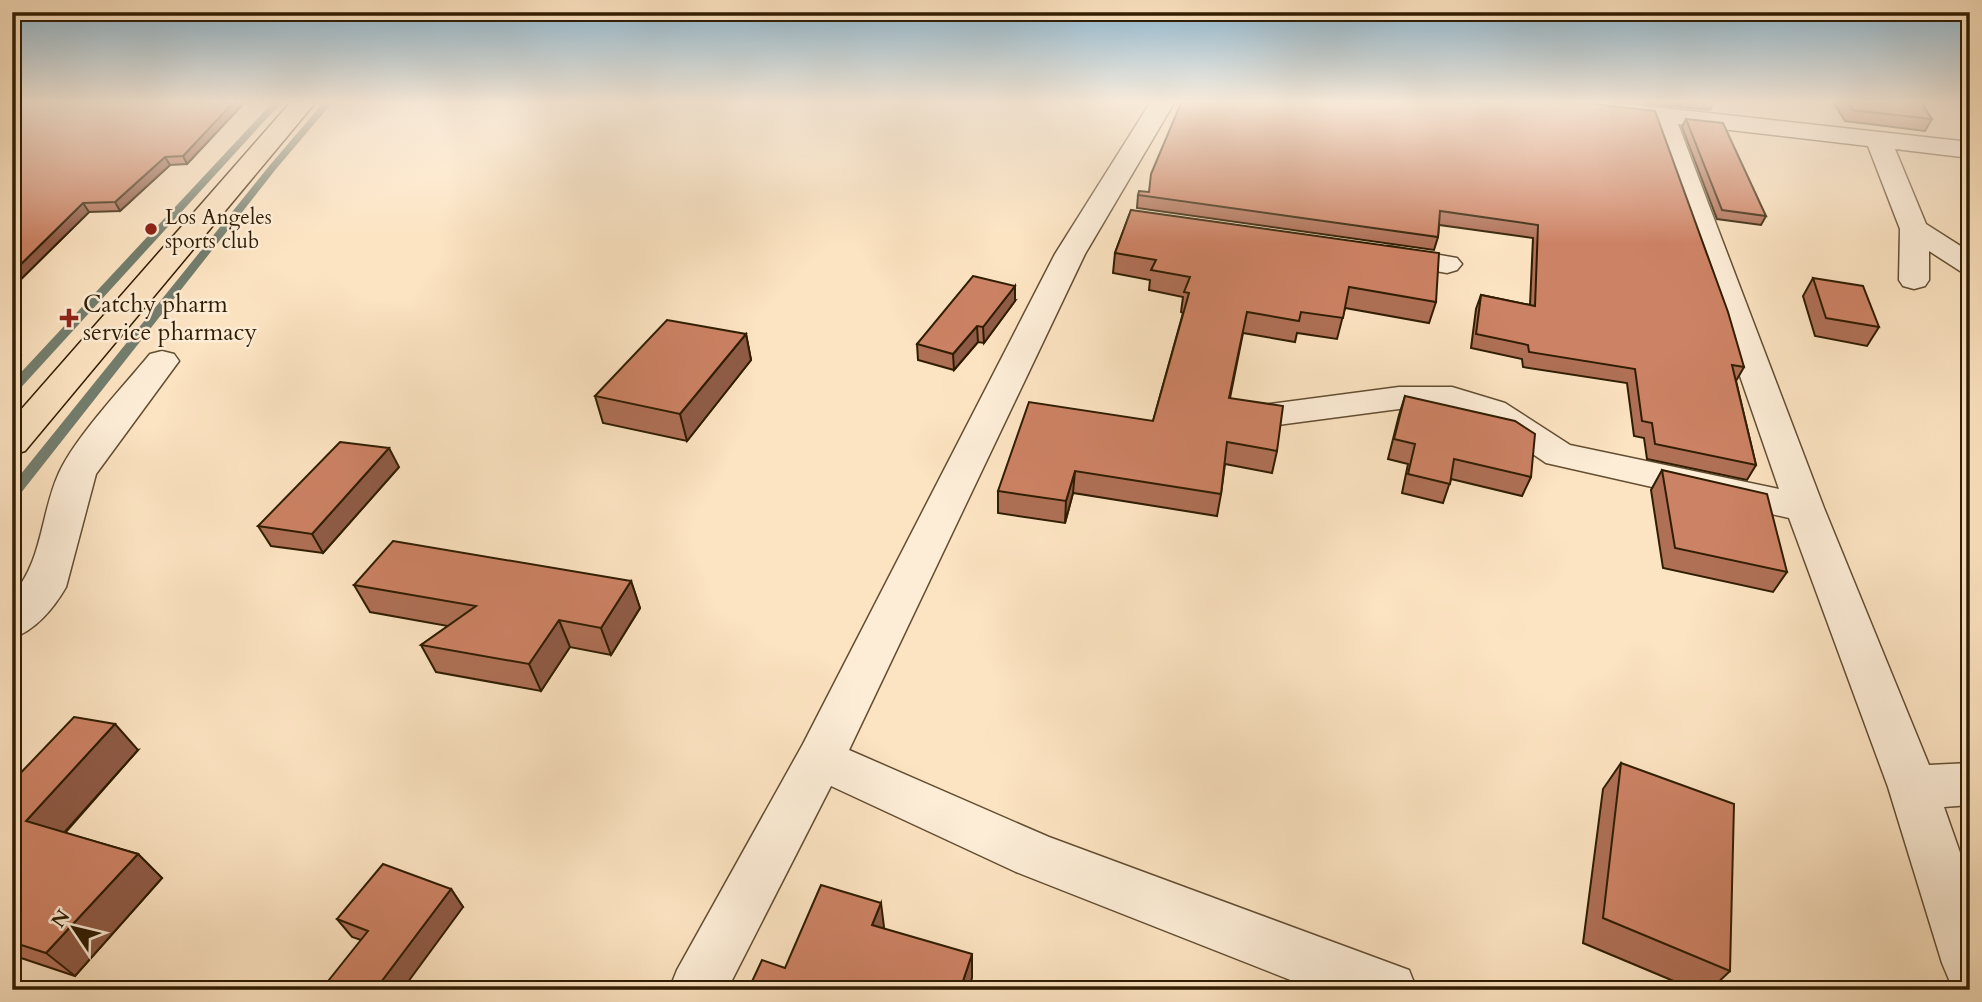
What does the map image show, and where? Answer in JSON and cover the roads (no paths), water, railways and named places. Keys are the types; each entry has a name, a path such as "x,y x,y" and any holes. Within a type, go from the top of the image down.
{"main road":[{"path":"12,443 263,150"}],"street":[{"path":"697,990 820,759 1070,254 1108,215 1139,150"},
{"path":"1675,150 1805,508 1913,787 1970,962"},
{"path":"1883,150 1914,229 1914,280"},
{"path":"1914,229 1970,265"},
{"path":"1364,252 1447,264"},
{"path":"12,622 45,587 77,474 101,438 162,361"},
{"path":"1270,415 1399,398 1452,398 1493,411 1559,455 1805,508"},
{"path":"820,759 1034,855 1390,990"},
{"path":"1913,787 1970,784"}],"waterway":[{"path":"12,390 234,150"},
{"path":"12,495 288,150"}],"place":[{"name":"Los Angeles sports club","path":"151,229"},
{"name":"Catchy pharm service pharmacy","path":"69,318"}]}
